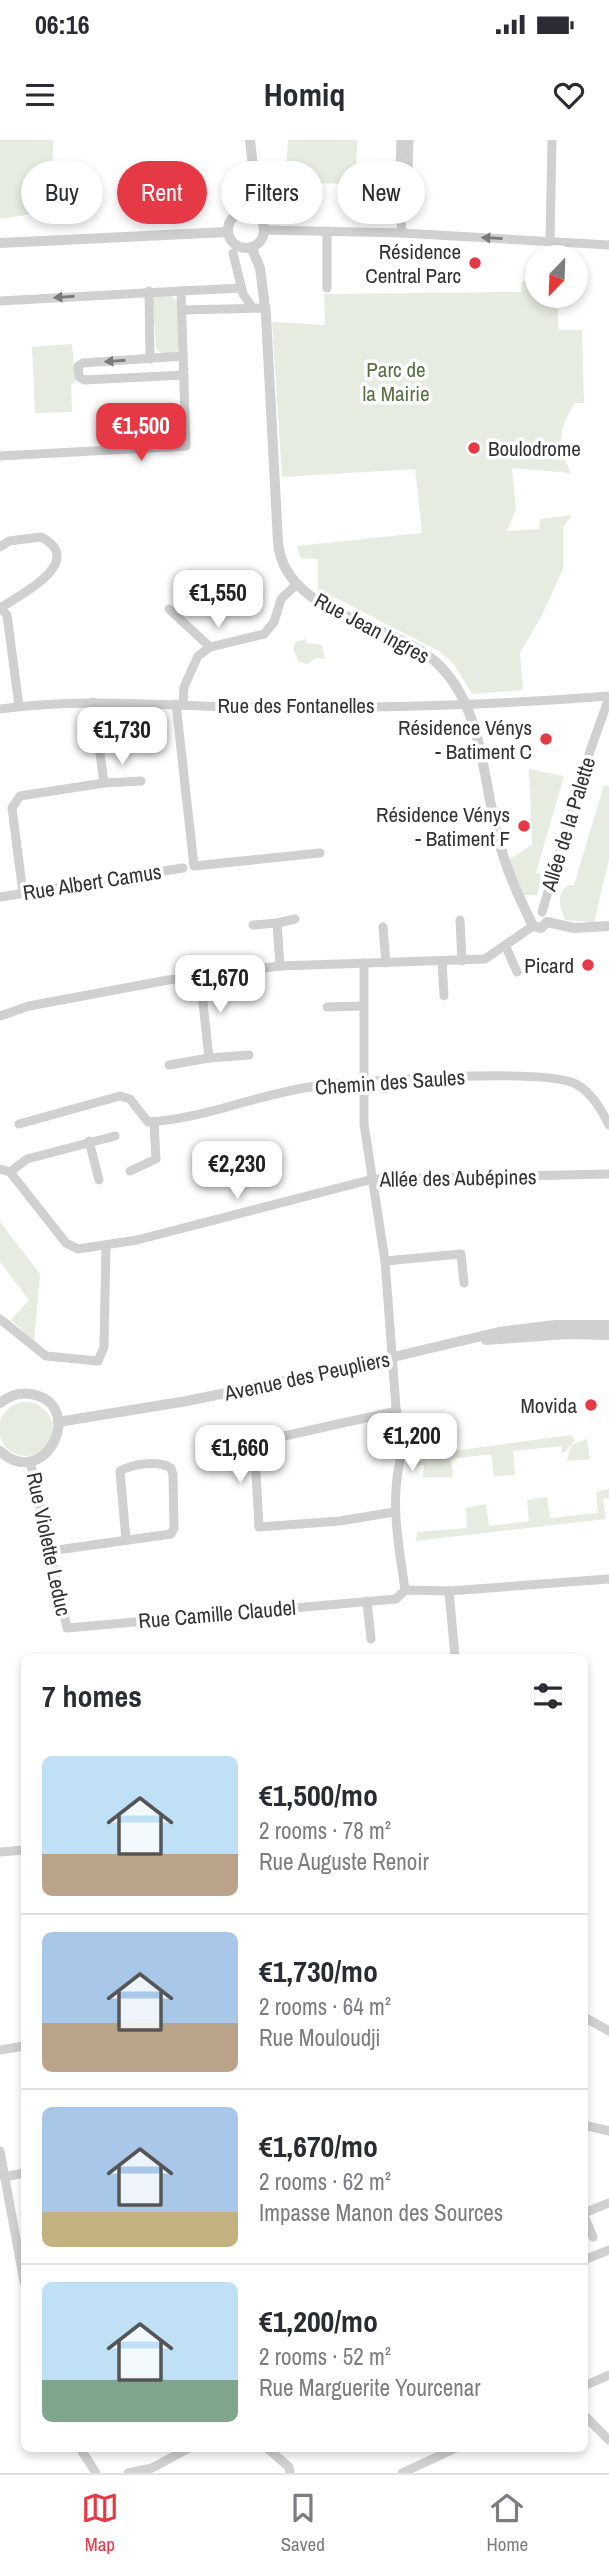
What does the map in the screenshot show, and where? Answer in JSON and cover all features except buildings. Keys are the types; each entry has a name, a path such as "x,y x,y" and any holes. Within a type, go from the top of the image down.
{"street":[{"path":"250,140 252,161"},
{"path":"400,161 401,140"},
{"path":"408,161 409,140"},
{"path":"550,241 552,140"},
{"path":"228,232 231,224"},
{"path":"228,232 239,246 251,247 262,239 262,224"},
{"path":"402,224 402,233"},
{"path":"264,230 402,233 609,245"},
{"path":"327,231 327,288"},
{"path":"0,243 228,232"},
{"name":"Rue Jean Ingres","path":"251,247 260,268 266,308 278,544 283,564 306,592 440,665 466,702 514,891 538,919"},
{"path":"233,253 242,288 252,307"},
{"path":"0,301 242,288"},
{"path":"0,456 186,446 181,290"},
{"path":"149,291 150,359"},
{"path":"182,310 266,308"},
{"path":"183,356 83,363 78,366 79,377 84,380 184,375"},
{"path":"0,547 9,541 41,537 55,550 57,560 52,573 0,608 7,615 19,706"},
{"path":"297,584 281,599 274,622 264,634 249,640 210,647 193,664 179,704 194,866 320,853"},
{"path":"169,609 210,647"},
{"name":"Rue des Fontanelles","path":"0,709 93,702 287,707 609,697"},
{"name":"Allée de la Palette","path":"538,919 609,697"},
{"path":"93,702 104,783"},
{"path":"23,893 12,808 15,800 20,796 104,783 141,781"},
{"name":"Rue Albert Camus","path":"0,897 183,868"},
{"path":"253,925 295,919"},
{"path":"0,1016 29,1006 200,975 279,966 485,959 506,947 538,919 574,928 609,926"},
{"path":"460,920 461,961"},
{"path":"277,922 279,966"},
{"path":"383,927 386,963"},
{"path":"506,947 517,972"},
{"path":"442,961 443,996"},
{"path":"364,963 365,1124 385,1261 400,1461 394,1487 394,1512 405,1590"},
{"path":"200,975 209,1058"},
{"path":"327,1007 363,1006"},
{"path":"169,1065 249,1055"},
{"name":"Chemin des Saules","path":"154,1122 309,1087 473,1076 557,1079 575,1083 591,1095 609,1125"},
{"path":"19,1124 120,1096 130,1100 142,1118 154,1122 156,1159 130,1171"},
{"path":"5,1171 27,1159 115,1136"},
{"path":"89,1141 99,1180"},
{"name":"Allée des Aubépines","path":"5,1171 66,1243 78,1249 106,1246 220,1221 373,1179 609,1174"},
{"path":"0,1319 46,1356 98,1361 104,1347 106,1246"},
{"path":"385,1261 461,1254 464,1283"},
{"name":"Avenue des Peupliers","path":"58,1422 187,1401 391,1359 528,1327 609,1325"},
{"name":"Avenue des Peupliers","path":"473,1340 567,1334 609,1335"},
{"path":"0,1451 16,1461 30,1461 45,1455 54,1446 58,1422 50,1405 34,1395 22,1393 1,1401"},
{"path":"394,1512 340,1521 259,1527 255,1455 257,1446 265,1440 397,1411"},
{"name":"Rue Violette Leduc","path":"30,1461 67,1628"},
{"path":"50,1551 171,1534 174,1528 173,1475 171,1468 165,1464 129,1466 120,1471 126,1540"},
{"name":"Rue Camille Claudel","path":"67,1628 396,1599 405,1590 449,1591 608,1579"},
{"path":"449,1591 454,1654"},
{"path":"367,1601 370,1639"},
{"path":"0,1852 21,1850"},
{"path":"588,2019 609,2031"},
{"path":"0,2050 21,2046"},
{"path":"588,2126 609,2131"},
{"path":"0,2151 21,2266"},
{"path":"4,2176 21,2173"},
{"path":"588,2212 609,2203"},
{"path":"588,2224 593,2237"},
{"path":"588,2258 609,2250"},
{"path":"588,2384 609,2375"},
{"path":"588,2419 609,2440"},
{"path":"83,2452 96,2473"},
{"path":"128,2473 155,2471 183,2452"},
{"path":"272,2452 289,2467 290,2473"},
{"path":"402,2473 417,2471 449,2452"}],"green space":[{"path":"0,140 53,140 52,161 21,161 21,216 0,219"},
{"path":"288,140 357,140 357,161 337,161 337,184 323,183 323,161 287,161"},
{"name":"Parc de la Mairie","path":"522,281 525,281 525,308 558,308 558,330 582,330 584,403 575,403 565,421 561,437 563,454 571,473 512,468 516,510 507,531 539,529 540,519 572,515 563,527 563,569 541,617 520,653 523,690 472,694 454,664 439,651 318,589 318,559 301,558 297,546 422,533 415,469 282,477 272,322 325,325 324,294 521,292"},
{"path":"170,294 178,302 179,349 176,353 163,355 156,348 153,301 155,296"},
{"path":"72,344 75,383 71,384 72,412 35,413 32,347"},
{"path":"306,639 306,643 322,645 325,659 316,658 307,664 298,661 293,648 296,642"},
{"path":"529,769 564,776 536,873 542,874 537,895 523,895 508,860 532,845"},
{"path":"604,785 609,786 609,860 594,922 565,920 560,906 561,893 568,885 574,885"},
{"path":"0,1222 40,1274 34,1341 11,1320 29,1300 0,1262"},
{"path":"26,1402 45,1410 53,1429 45,1448 26,1456 7,1448 -1,1429 7,1410"},
{"path":"571,1435 575,1440 565,1452 562,1452 561,1446 513,1451 515,1475 494,1476 491,1454 451,1459 453,1477 423,1477 424,1465 416,1465 416,1456"},
{"path":"587,1439 590,1459 567,1461 571,1445"},
{"path":"609,1489 609,1498 603,1499 606,1519 416,1541 417,1532 467,1528 466,1508 486,1504 489,1526 529,1521 527,1500 547,1497 550,1518 598,1513 596,1492"}],"place":[{"name":"Résidence Central Parc","path":"475,263"},
{"name":"Boulodrome","path":"474,448"},
{"name":"Résidence Vénys - Batiment C","path":"546,739"},
{"name":"Résidence Vénys - Batiment F","path":"524,826"},
{"name":"Picard","path":"588,965"},
{"name":"Movida","path":"591,1405"}]}
